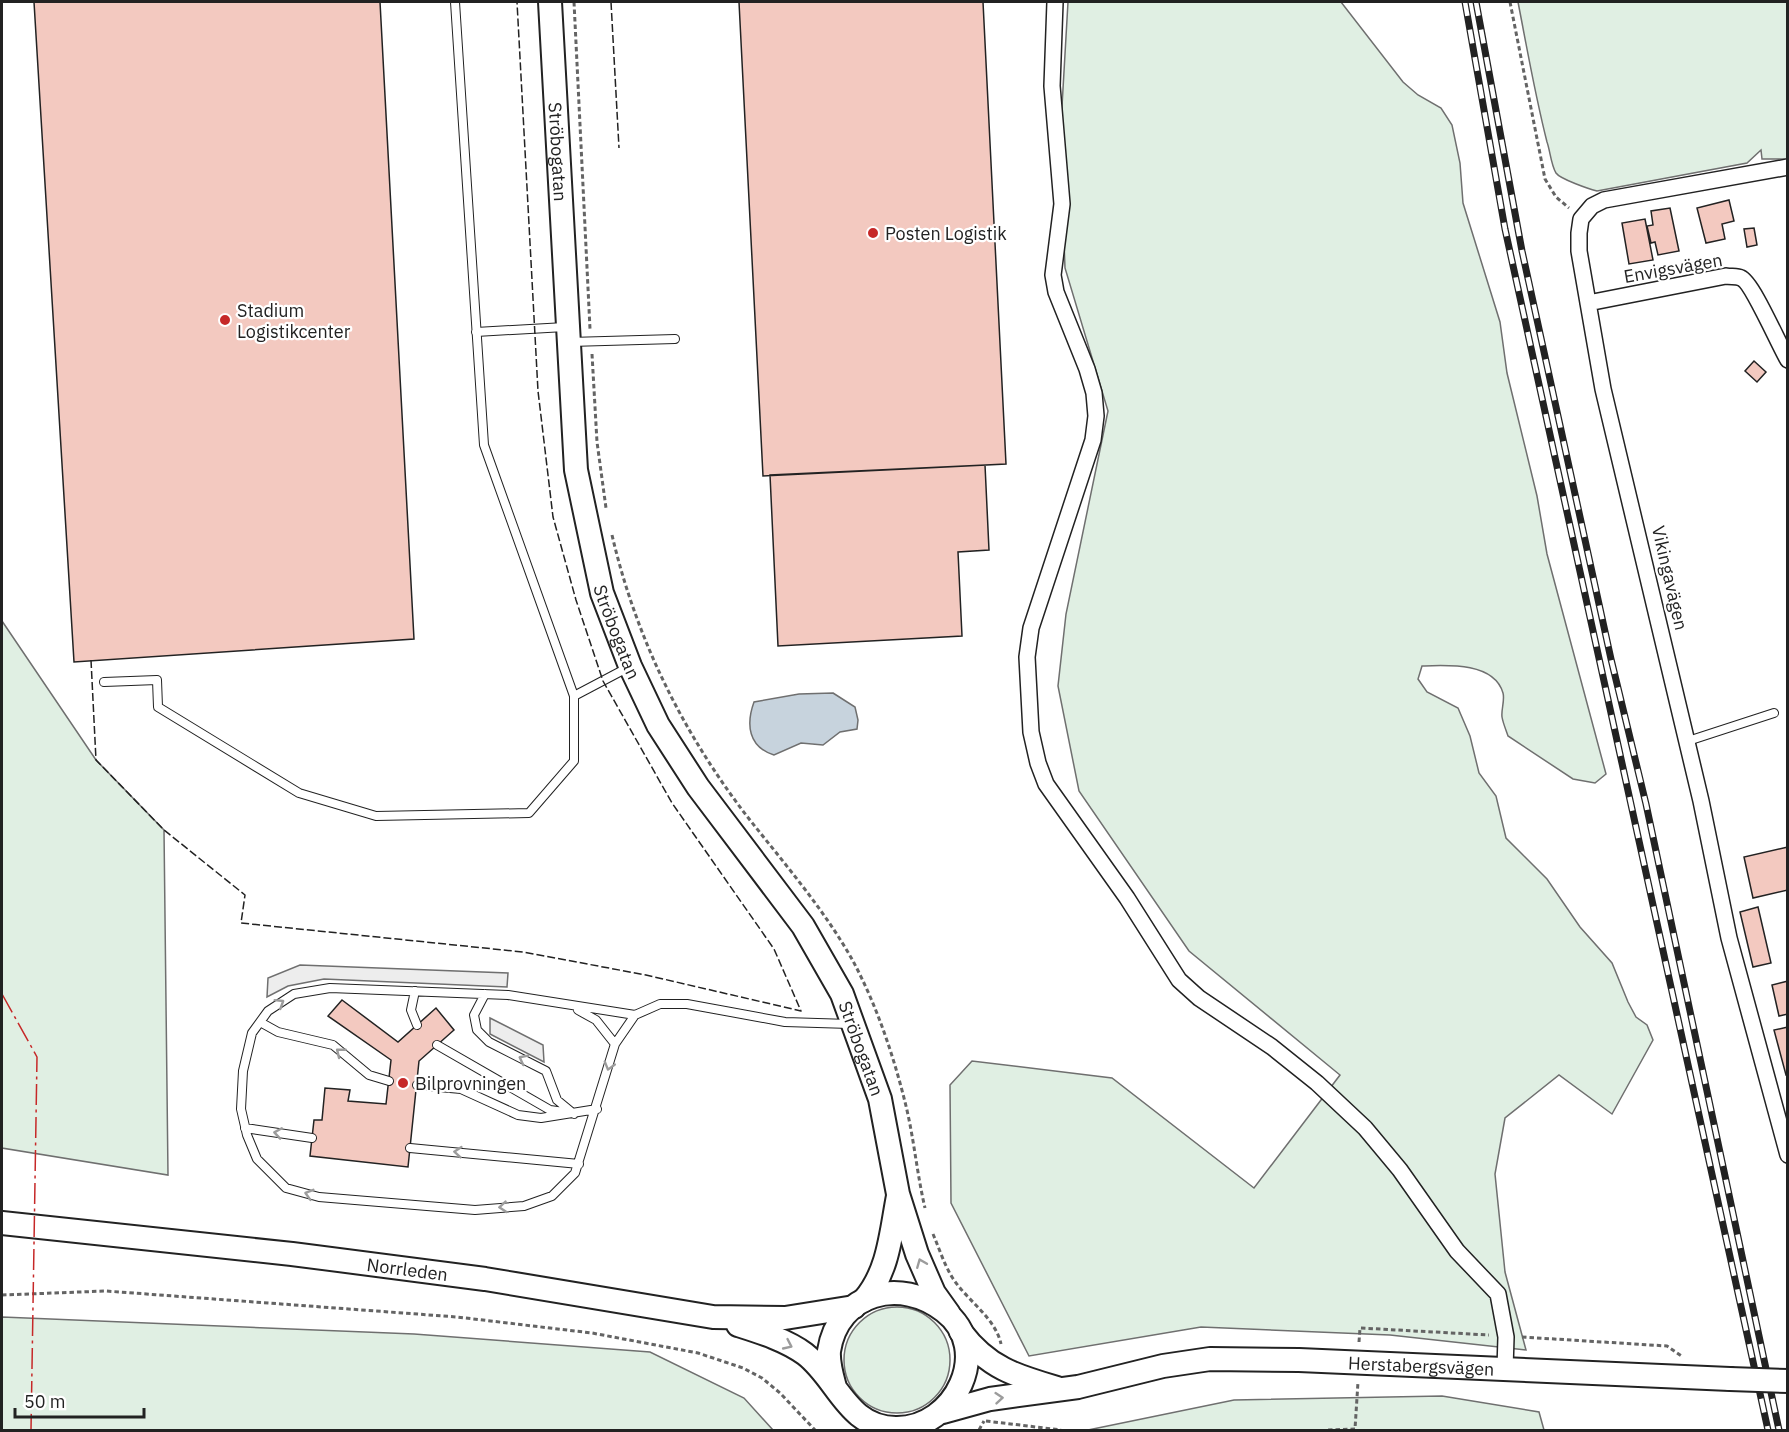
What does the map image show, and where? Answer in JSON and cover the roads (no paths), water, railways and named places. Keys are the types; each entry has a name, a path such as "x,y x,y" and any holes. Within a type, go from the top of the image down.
{"street":[{"name":"Ströbogatan","path":"550,2 576,337 576,470 602,593 630,666 658,725 698,787 803,926 842,994 880,1099 898,1194 927,1277 955,1323"},
{"path":"1055,2 1053,86 1062,204 1053,275 1056,292 1088,369 1096,416 1093,440 1031,628 1028,684 1031,732 1038,764 1056,800 1127,898 1179,980 1198,998 1272,1047 1317,1083 1365,1128 1400,1170 1457,1251 1498,1294 1506,1337 1505,1369"},
{"name":"Vikingavägen","path":"1788,167 1604,200 1592,206 1581,219 1579,250 1603,389 1688,741 1729,938 1788,1155"},
{"name":"Envigsvägen","path":"1588,303 1726,276 1742,278 1752,288 1771,332 1788,360"},
{"name":"Ströbogatan","path":"859,1303 876,1286 881,1274 898,1194"},
{"path":"2,1223 98,1235"},
{"path":"2,1237 98,1235"},
{"name":"Norrleden","path":"98,1235 292,1254 485,1279 713,1317"},
{"path":"889,1292 903,1292 931,1300 955,1323 966,1360 965,1374 956,1397 943,1412 918,1428 882,1427 856,1415 820,1368 793,1346 713,1317 785,1318 859,1303 889,1292"},
{"path":"856,1431 839,1395 829,1352 837,1327 859,1303"},
{"name":"Herstabergsvägen","path":"955,1323 973,1348 999,1367 1014,1375 1059,1389"},
{"name":"Herstabergsvägen","path":"943,1412 990,1399 1100,1382 1163,1366 1210,1359 1788,1381"}],"lane":[{"path":"104,682 157,680 159,707 299,793 376,816 528,813 574,761 574,696 484,445 455,2"},
{"path":"477,332 675,339"},
{"path":"574,696 630,666"},
{"path":"1688,741 1774,713"},
{"path":"635,1015 508,995 330,988 294,994 268,1011 252,1033 243,1071 241,1109 245,1128 257,1159 286,1188 319,1197 475,1210 524,1206 552,1196 576,1173 615,1044 635,1015 660,1004 687,1004 785,1022 853,1024"},
{"path":"415,991 411,1010 417,1025"},
{"path":"485,994 474,1015 477,1030 489,1042 546,1071 557,1100 574,1114"},
{"path":"572,1006 596,1020 615,1044"},
{"path":"260,1022 278,1032 333,1045 369,1075 389,1081"},
{"path":"437,1045 550,1110 574,1114"},
{"path":"417,1084 461,1089 518,1115 541,1118 597,1109"},
{"path":"245,1128 312,1138"},
{"path":"410,1148 579,1164"}],"railway":[{"path":"1465,2 1505,229 1768,1430"},
{"path":"1476,2 1522,251 1611,659 1646,804 1779,1430"}],"place":[{"name":"Posten Logistik","path":"873,233"},
{"name":"Stadium Logistikcenter","path":"225,320"},
{"name":"Bilprovningen","path":"403,1083"}]}
